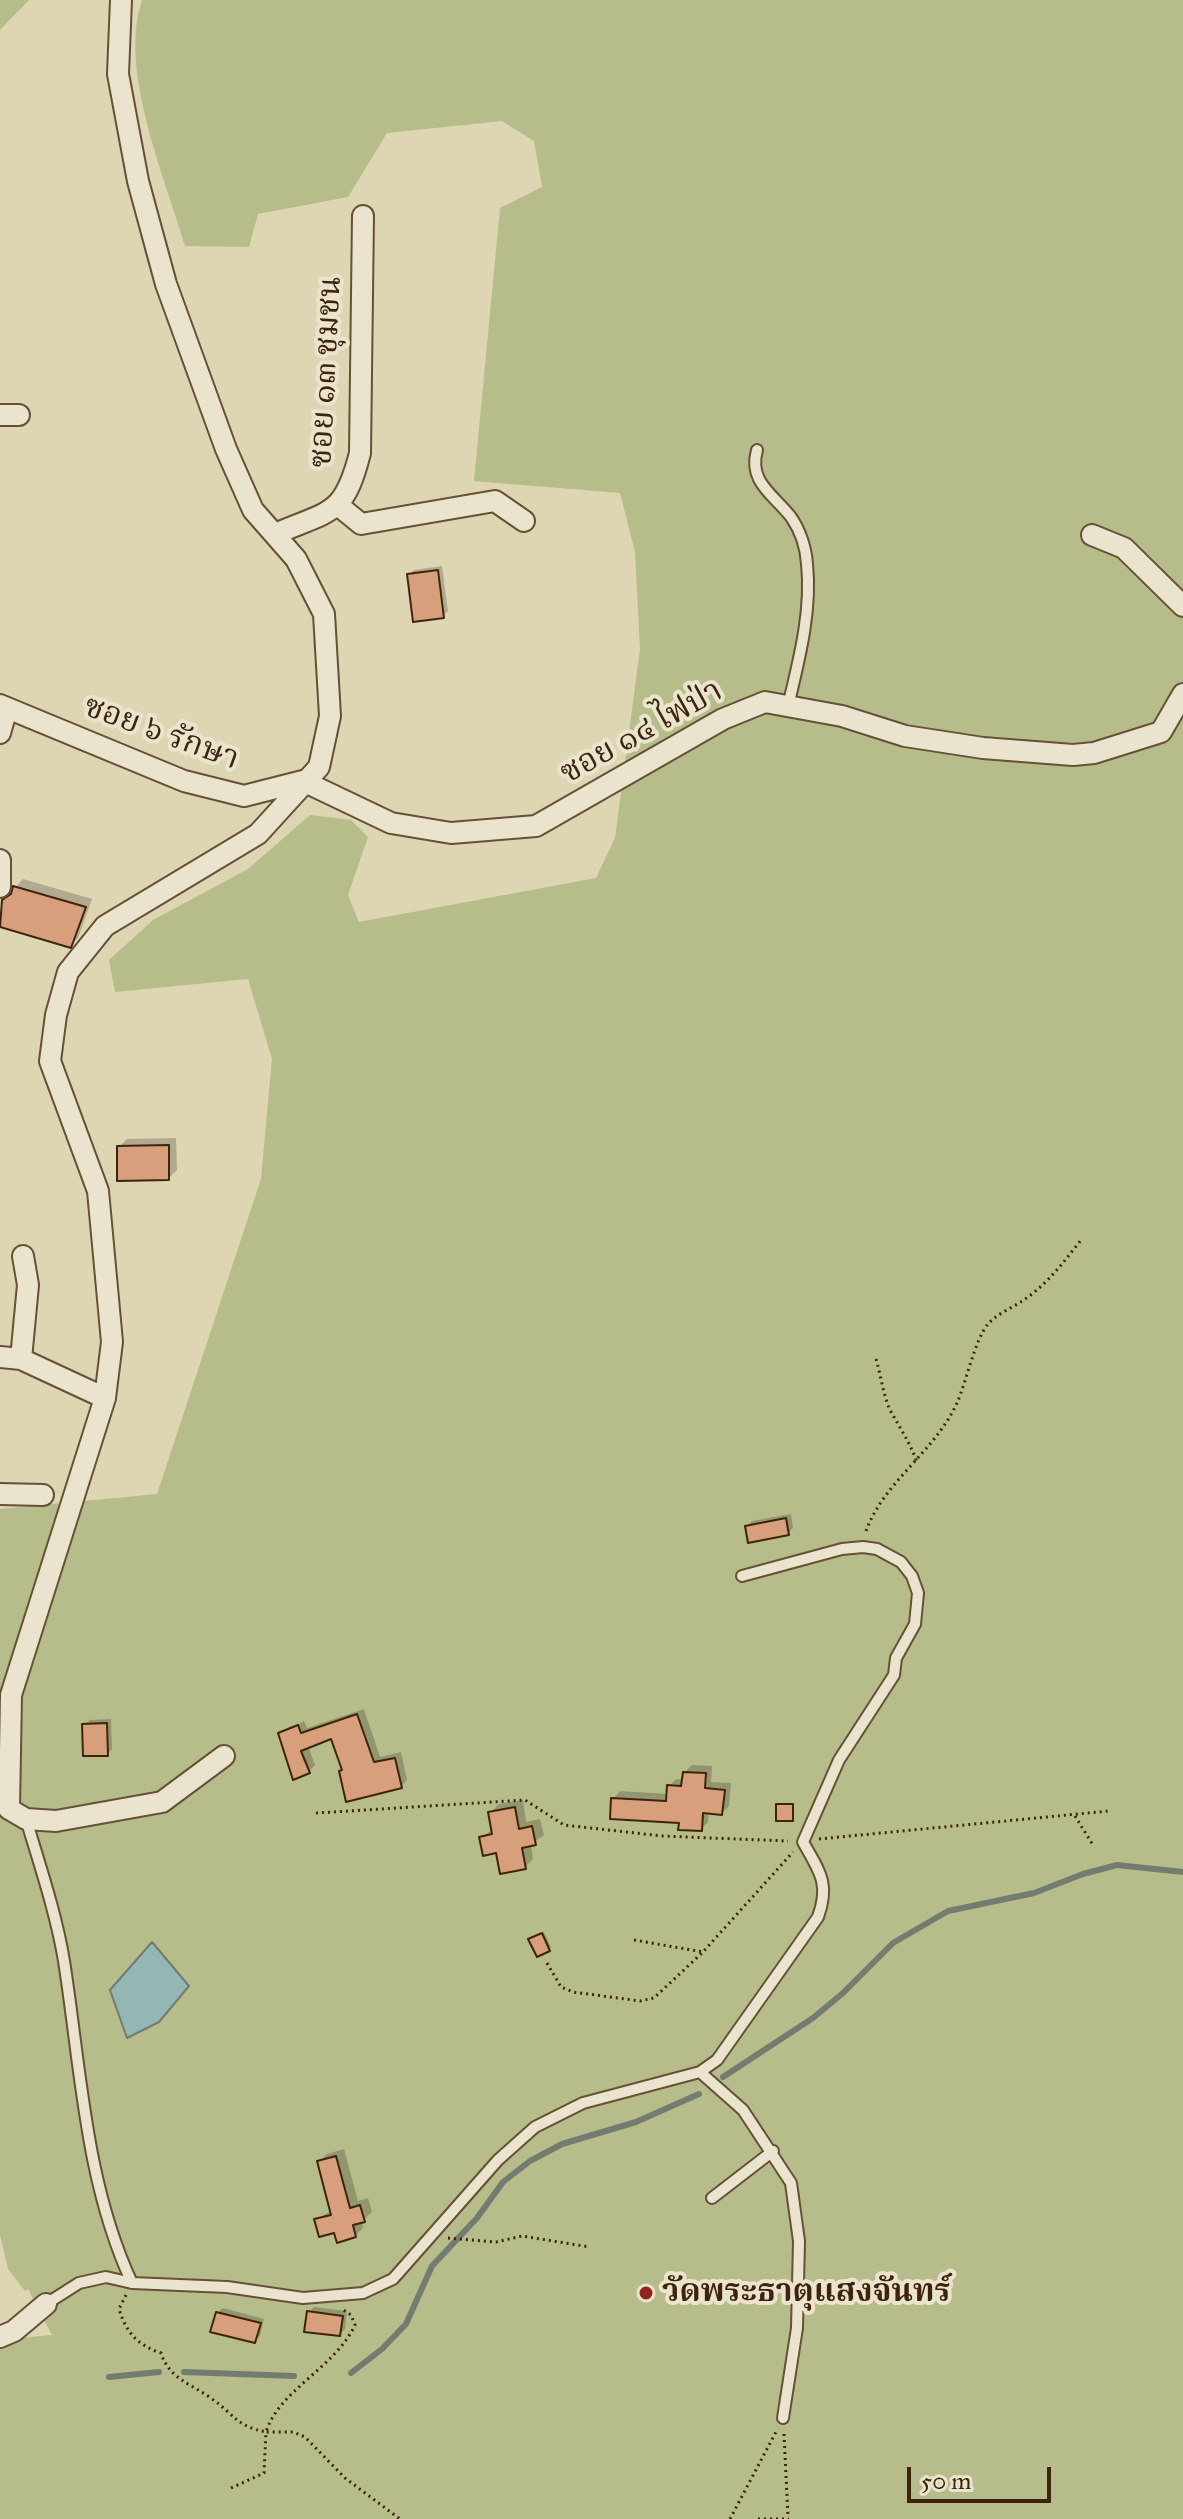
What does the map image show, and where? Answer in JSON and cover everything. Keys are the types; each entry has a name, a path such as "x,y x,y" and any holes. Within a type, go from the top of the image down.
{"street":[{"path":"121,0 118,74 138,181 166,284 226,449 253,510 296,559 324,614 330,716 319,767 303,781 258,834 105,926 68,972 56,1015 50,1061 98,1191 112,1342 105,1398 6,1695 9,1809 26,1819 56,1821 162,1802 224,1756"},
{"name":"ซอย ๑๓ ชุมชน","path":"275,534 339,506 351,488 360,453 363,216"},
{"path":"339,506 361,524 495,501 524,521"},
{"path":"1092,535 1124,548 1183,606"},
{"path":"1183,694 1161,732 1183,734"},
{"name":"ซอย ๑๔ ไฟป่า","path":"303,781 391,823 451,833 536,826 723,719 765,702 842,716 905,736 983,748 1073,755 1094,753 1161,732"},
{"path":"0,733 4,706"},
{"name":"ซอย ๖ รักษา","path":"4,706 184,781 244,796 303,781"},
{"path":"0,860 0,887"},
{"path":"21,1359 28,1285 23,1256"},
{"path":"0,1357 21,1359 105,1398"},
{"path":"0,1494 43,1495"},
{"path":"0,2337 14,2331 46,2304"}],"lane":[{"path":"757,450 753,465 756,477 801,534 807,564 804,638 788,706"},
{"path":"46,2304 79,2283 106,2277 132,2283 227,2287 303,2298 363,2293 393,2279 498,2160 535,2127 583,2103 700,2072 717,2060 818,1917 826,1897 823,1878 803,1842 839,1760 885,1693 896,1658 915,1624 919,1606 912,1576 901,1562 877,1549 842,1549 742,1576"},
{"path":"26,1819 63,1958 82,2095 104,2213 132,2283"},
{"path":"700,2072 743,2110 773,2151 791,2183 799,2241 797,2328 783,2418"},
{"path":"712,2198 773,2151"}],"path":[{"path":"863,1547 877,1504 917,1462 956,1405 974,1361 978,1339 988,1324 1037,1289 1082,1239"},
{"path":"876,1359 883,1392 891,1412 904,1429 917,1462"},
{"path":"316,1813 525,1800 564,1825 662,1836 803,1842 859,1833 1109,1811"},
{"path":"1075,1816 1093,1845"},
{"path":"547,1963 561,1987 573,1992 640,2001 654,1998 703,1952 803,1842"},
{"path":"634,1940 703,1952"},
{"path":"444,2237 496,2242 522,2236 590,2247"},
{"path":"132,2283 119,2309 125,2328 143,2347 161,2353 165,2366 183,2382 213,2399 244,2428 293,2432 305,2437 345,2478 400,2519"},
{"path":"231,2488 264,2473 266,2432 270,2419 347,2342 355,2325 351,2315 342,2309 328,2307"},
{"path":"758,2519 788,2518 783,2418"},
{"path":"730,2519 783,2418"}],"green space":[{"path":"0,0 29,0 0,30"},
{"path":"142,0 1183,0 1183,2519 0,2519 0,2346 18,2338 52,2335 28,2289 25,2291 8,2269 0,2235 0,1509 157,1494 261,1179 272,1059 248,979 115,992 109,960 153,920 248,869 310,815 351,820 368,837 348,895 359,922 596,878 615,838 640,649 635,552 620,493 474,481 500,208 542,187 534,141 502,121 387,133 348,197 258,214 249,247 185,246 156,156 140,90 136,28"}],"water":[{"path":"152,1942 189,1986 159,2022 127,2038 110,1990"}],"building":[{"path":"438,570 444,618 413,622 407,574"},
{"path":"13,886 86,907 71,948 0,927 2,900 11,894"},
{"path":"169,1145 169,1180 117,1181 117,1146"},
{"path":"786,1518 789,1535 748,1543 745,1526"},
{"path":"357,1714 374,1762 395,1758 402,1788 346,1802 339,1771 342,1770 331,1739 301,1751 310,1773 293,1780 278,1733 298,1725 301,1733"},
{"path":"107,1723 108,1756 83,1756 82,1724"},
{"path":"683,1772 706,1773 705,1788 725,1790 722,1815 703,1813 702,1831 678,1830 679,1823 610,1819 611,1798 666,1801 667,1785 681,1786"},
{"path":"776,1804 793,1804 793,1821 776,1821"},
{"path":"515,1807 519,1829 532,1826 536,1845 522,1848 526,1869 500,1874 496,1853 483,1856 479,1837 492,1834 488,1812"},
{"path":"542,1933 550,1951 537,1957 528,1939"},
{"path":"336,2156 350,2208 360,2205 365,2222 353,2225 356,2237 337,2243 334,2233 319,2237 314,2219 331,2215 317,2161"},
{"path":"307,2311 343,2316 340,2336 304,2332"},
{"path":"216,2312 261,2323 255,2343 210,2332"}],"waterway":[{"path":"723,2077 813,2018 893,1943 948,1911 1034,1893 1117,1865 1183,1872"},
{"path":"351,2373 382,2349 406,2324 432,2266 477,2218 503,2182 530,2161 562,2144 636,2122 699,2094"},
{"path":"109,2377 159,2372"},
{"path":"184,2372 294,2376"}],"place":[{"name":"วัดพระธาตุแสงจันทร์","path":"646,2293"}]}
